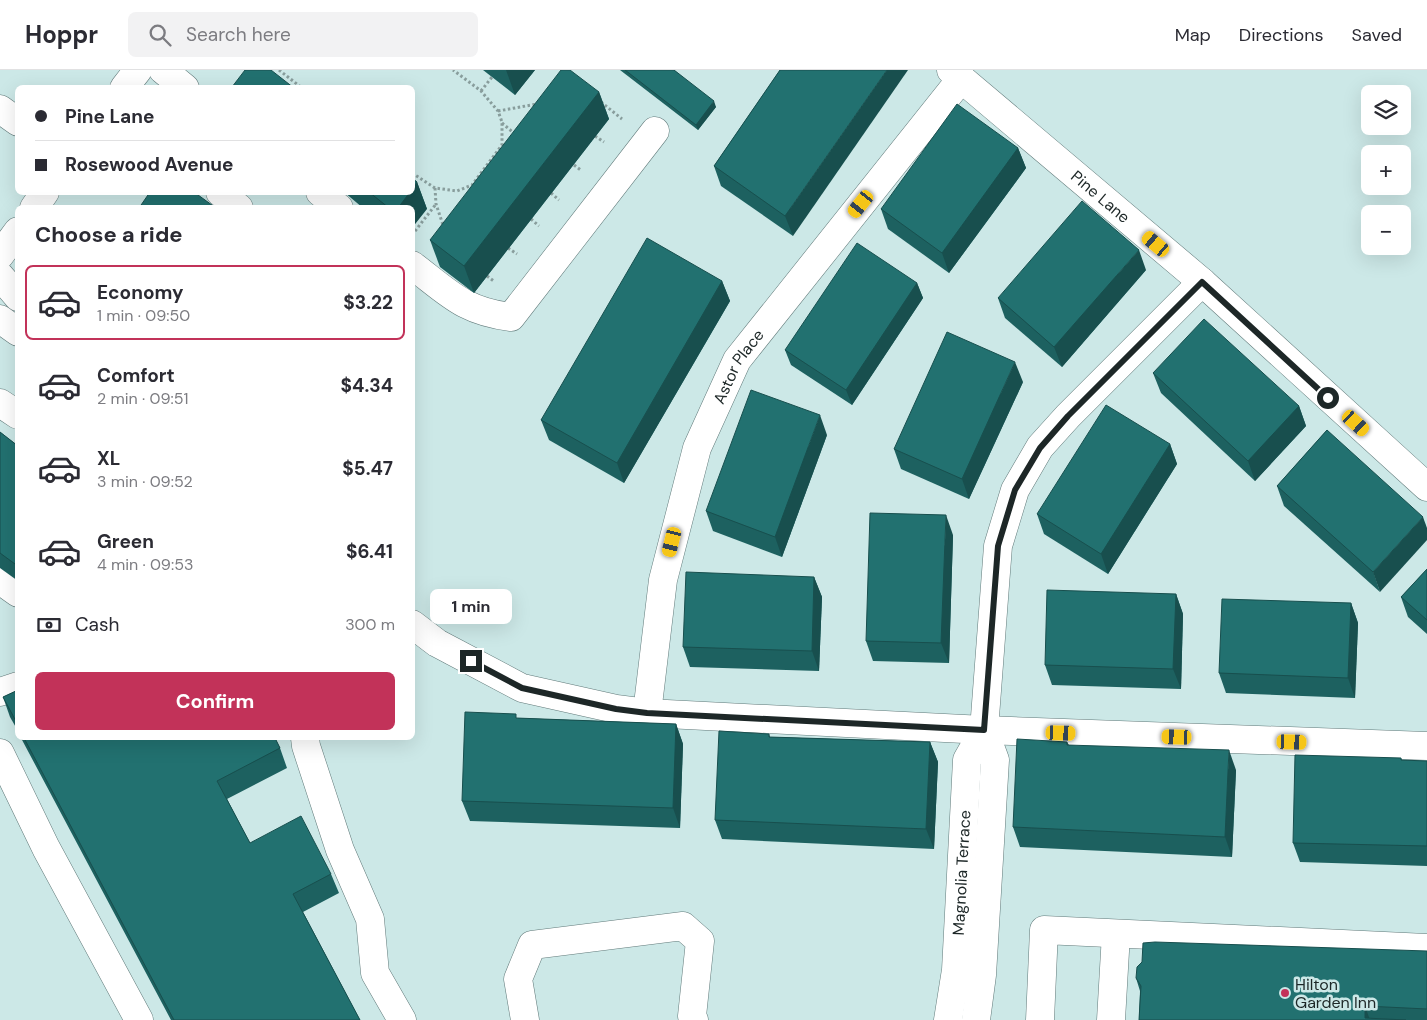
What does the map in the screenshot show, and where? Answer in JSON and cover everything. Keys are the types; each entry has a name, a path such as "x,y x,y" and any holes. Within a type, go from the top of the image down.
{"street":[{"path":"126,85 138,70"},
{"path":"163,70 182,85"},
{"name":"Pine Lane","path":"956,75 1202,282 1427,487"},
{"name":"Astor Place","path":"647,713 662,580 697,448 737,360 956,75"},
{"path":"0,109 15,120"},
{"path":"415,267 464,305 496,315 511,317 655,131"},
{"path":"224,195 236,205"},
{"path":"324,195 335,205"},
{"path":"0,255 15,234"},
{"path":"0,276 15,294"},
{"name":"Magnolia Terrace","path":"976,1020 982,975 994,760 984,730 998,546 1015,490 1040,448 1068,416 1202,282"},
{"path":"0,319 15,330"},
{"path":"0,403 15,414"},
{"path":"0,580 15,591"},
{"path":"415,626 437,643 522,688 616,709 647,713 984,730 1427,746"},
{"path":"0,692 15,687"},
{"name":"Magnolia Terrace","path":"948,1020 956,970 967,760 984,730"},
{"path":"305,740 340,850 370,919 375,973 402,1020"},
{"path":"0,754 46,848 139,1020"},
{"path":"525,1020 518,979 532,945 683,926 700,941 692,1016 694,1020"},
{"path":"1040,1020 1044,930 1427,948"},
{"path":"1111,1020 1116,934"}],"path":[{"path":"279,70 297,85"},
{"path":"415,175 435,188 457,191 472,185 502,145 502,122 498,111 481,92 453,70"},
{"path":"481,92 492,77"},
{"path":"593,96 622,119"},
{"path":"498,111 538,104 543,109"},
{"path":"502,122 516,136"},
{"path":"596,136 604,142"},
{"path":"488,164 494,169"},
{"path":"574,164 582,171"},
{"path":"435,188 436,204 443,226 448,232"},
{"path":"457,191 463,196"},
{"path":"551,193 559,200"},
{"path":"415,231 436,204"},
{"path":"531,220 539,226"},
{"path":"508,248 517,254"},
{"path":"487,276 495,282"}],"building":[{"path":"245,70 271,70 290,85 234,85"},
{"path":"561,70 570,70 599,92 464,266 430,240"},
{"path":"625,70 674,70 714,101 696,125"},
{"path":"780,70 887,70 785,216 714,166"},
{"path":"957,104 1018,148 942,253 881,209"},
{"path":"148,195 198,195 212,205 141,205"},
{"path":"373,195 408,195 400,205 385,205"},
{"path":"1082,201 1139,250 1054,347 998,298"},
{"path":"647,238 722,281 617,463 541,420"},
{"path":"857,243 917,283 846,390 785,350"},
{"path":"1204,319 1299,406 1248,461 1153,373"},
{"path":"947,332 1015,362 962,479 894,449"},
{"path":"751,390 820,415 775,537 706,511"},
{"path":"1106,405 1170,444 1101,554 1037,514"},
{"path":"1327,430 1423,517 1373,572 1277,486"},
{"path":"0,432 15,444 15,564 0,553"},
{"path":"870,513 946,515 941,643 866,641"},
{"path":"1427,569 1427,620 1401,597"},
{"path":"686,572 814,577 812,651 683,647"},
{"path":"1047,590 1176,594 1173,669 1045,665"},
{"path":"1222,599 1351,603 1348,678 1219,673"},
{"path":"15,691 15,719 3,697"},
{"path":"465,712 516,714 516,718 676,724 673,808 462,801"},
{"path":"719,731 769,734 769,737 930,742 926,829 715,820"},
{"path":"1017,739 1067,742 1067,745 1229,750 1225,837 1013,827"},
{"path":"25,740 276,740 280,748 217,781 250,843 301,816 331,874 293,894 360,1020 174,1020"},
{"path":"1295,755 1401,758 1401,760 1427,761 1427,846 1293,843"},
{"name":"Hilton Garden Inn","path":"1143,943 1427,951 1427,1009 1365,1006 1365,1018 1406,1020 1139,1020 1141,986 1136,978 1137,967 1142,962"}],"place":[{"name":"Hilton Garden Inn","path":"1285,993"}],"route":[{"path":"471,661 522,688 616,709 647,713 984,730 998,546 1015,490 1040,448 1068,416 1202,282 1328,398"}]}
